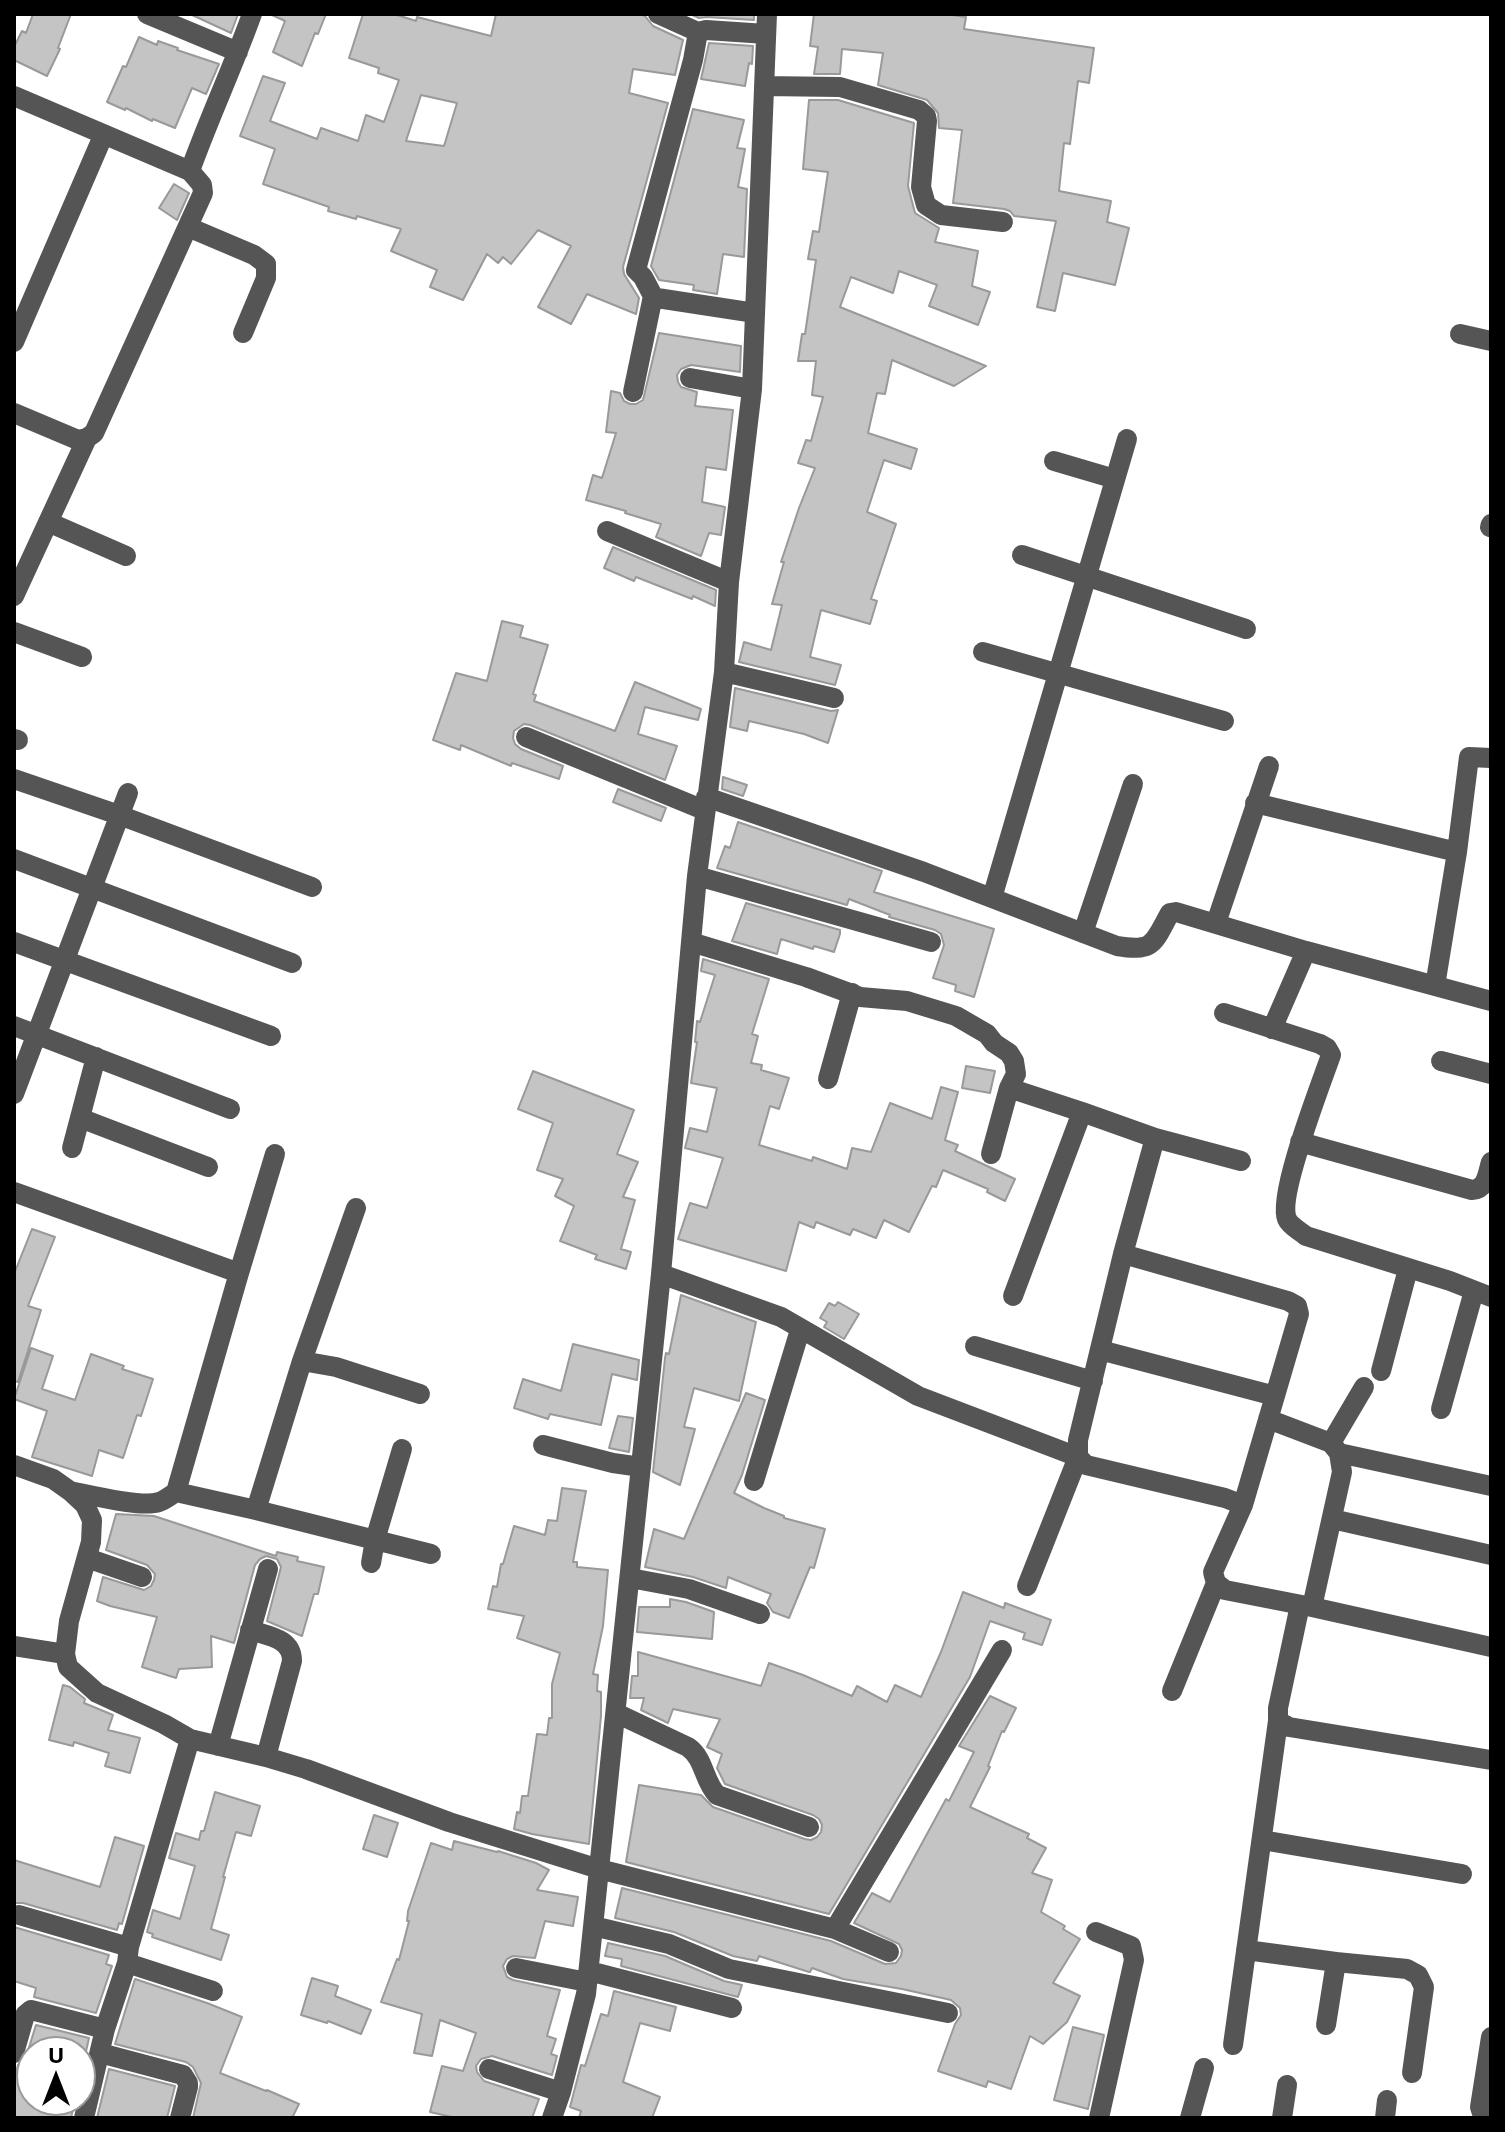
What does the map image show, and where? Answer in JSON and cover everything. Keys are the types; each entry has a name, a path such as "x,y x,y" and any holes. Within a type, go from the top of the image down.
{"street":[{"path":"147,14 238,52"},
{"path":"190,171 252,14"},
{"path":"552,2118 586,1994 661,1274 697,876 724,672 729,582 752,389 767,24 698,32 658,14"},
{"path":"633,392 653,296 636,270 698,32"},
{"path":"764,86 840,87 919,110 927,121 921,187 926,205 941,215 1003,222"},
{"path":"14,96 190,171 202,185 203,193 94,433 78,440 14,413"},
{"path":"14,342 103,136"},
{"path":"188,227 254,255 266,264 266,278 243,333"},
{"path":"653,296 755,313"},
{"path":"1460,334 1491,341"},
{"path":"690,378 752,389"},
{"path":"14,596 87,438"},
{"path":"992,898 1127,439"},
{"path":"1054,461 1115,479"},
{"path":"48,522 126,556"},
{"path":"607,531 729,582"},
{"path":"1022,555 1246,629"},
{"path":"14,632 82,657"},
{"path":"983,652 1224,721"},
{"path":"724,672 834,698"},
{"path":"526,737 705,803 924,872 1117,946 1146,948 1170,913 1184,914 1491,1001"},
{"path":"1435,986 1469,757 1491,758"},
{"path":"1216,923 1269,766"},
{"path":"14,779 312,887"},
{"path":"1083,933 1133,784"},
{"path":"14,1094 128,793"},
{"path":"1255,803 1457,852"},
{"path":"14,859 292,963"},
{"path":"697,876 931,942"},
{"path":"14,942 271,1036"},
{"path":"691,942 860,997 907,1001 956,1016 987,1034 1009,1053 1016,1074 1009,1088 991,1154"},
{"path":"1272,1029 1306,951"},
{"path":"828,1079 852,993"},
{"path":"1224,1013 1320,1044 1331,1055 1300,1142 1284,1205 1288,1222 1306,1236 1483,1294 1441,1409"},
{"path":"14,1026 230,1109"},
{"path":"72,1148 96,1057"},
{"path":"1441,1061 1491,1074"},
{"path":"1009,1088 1155,1138 1241,1161"},
{"path":"1013,1296 1082,1112"},
{"path":"80,1118 208,1167"},
{"path":"1027,1586 1078,1457 1078,1440 1155,1138"},
{"path":"1300,1142 1472,1190 1484,1186 1491,1162"},
{"path":"176,1492 275,1154"},
{"path":"14,1192 239,1273"},
{"path":"256,1510 302,1361 356,1208"},
{"path":"1123,1254 1297,1306 1299,1314 1243,1505 1213,1572 1216,1583 1225,1590 1491,1647"},
{"path":"1381,1371 1408,1269"},
{"path":"661,1274 765,1310 918,1396 1078,1457 1086,1465 1243,1505"},
{"path":"754,1481 800,1330"},
{"path":"975,1346 1093,1381"},
{"path":"1100,1350 1275,1396"},
{"path":"302,1361 336,1367 420,1394"},
{"path":"1233,2045 1278,1708 1332,1519 1342,1472 1335,1448 1364,1387"},
{"path":"1268,1419 1335,1448 1491,1486"},
{"path":"543,1445 641,1467"},
{"path":"371,1563 402,1449"},
{"path":"14,1465 53,1479 85,1505 92,1520 91,1542 69,1621 65,1654 68,1667 97,1693 190,1739 306,1769 463,1827 599,1869 835,1929 889,1952"},
{"path":"70,1491 147,1503 159,1502 176,1492 431,1554"},
{"path":"1332,1519 1491,1555"},
{"path":"87,1558 142,1577"},
{"path":"218,1746 268,1569"},
{"path":"630,1578 689,1589 760,1614"},
{"path":"1172,1691 1216,1583"},
{"path":"250,1630 284,1642 292,1654 266,1757"},
{"path":"14,1646 65,1654"},
{"path":"835,1929 1002,1650"},
{"path":"616,1713 697,1753 708,1782 717,1795 809,1827"},
{"path":"1278,1721 1289,1727 1491,1760"},
{"path":"84,2118 105,2029 190,1739"},
{"path":"1262,1840 1462,1874"},
{"path":"19,1915 128,1955 213,1991"},
{"path":"593,1926 669,1944 729,1969 948,2013"},
{"path":"1096,1932 1131,1946 1134,1960 1099,2118"},
{"path":"1246,1950 1407,1969 1418,1975 1424,1987 1412,2073"},
{"path":"1326,2025 1336,1962"},
{"path":"516,1968 588,1976 732,2008"},
{"path":"14,2053 25,2015 31,2010 105,2029"},
{"path":"1491,2037 1480,2107 1482,2113 1491,2116"},
{"path":"100,2053 183,2075 188,2087 180,2118"},
{"path":"1190,2118 1204,2068"},
{"path":"489,2069 561,2092"},
{"path":"1282,2118 1287,2085"}],"building":[{"path":"33,14 71,14 47,76 14,60 14,47 22,31 26,33"},
{"path":"190,14 238,14 231,33"},
{"path":"270,14 326,14 302,66 273,52 285,21"},
{"path":"363,14 394,14 416,21 417,17 491,36 496,14 640,14 653,26 683,40 675,75 633,69 629,93 668,103 623,267 639,298 636,314 587,294 571,324 538,307 571,246 538,230 511,264 503,257 498,263 487,254 463,300 430,287 437,270 391,251 401,229 328,211 329,207 263,184 275,149 240,136 263,76 285,83 270,121 317,139 321,128 358,141 366,115 384,122 399,80 378,73 379,68 349,58","holes":["421,95 457,103 444,146 406,141"]},
{"path":"690,14 754,14 754,20 699,18"},
{"path":"814,14 945,14 966,17 964,29 1094,48 1089,83 1078,81 1070,144 1064,143 1059,191 1111,201 1107,222 1129,228 1115,285 1063,273 1055,311 1037,307 1056,221 1014,216 1004,209 953,203 962,130 939,128 938,113 927,100 878,85 883,53 842,49 840,74 814,74 818,47 810,46"},
{"path":"139,37 219,64 206,94 192,88 175,128 107,102"},
{"path":"709,43 753,46 752,64 749,63 745,86 701,79"},
{"path":"809,100 838,100 914,123 908,186 915,213 939,228 935,242 978,251 972,286 990,292 978,325 929,306 937,285 899,271 893,293 851,277 840,307 986,366 954,386 892,360 885,394 877,393 868,433 917,449 911,469 884,460 867,512 896,524 871,599 877,601 870,624 821,610 810,657 841,665 835,685 739,662 744,642 771,650 782,605 772,604 784,562 781,562 815,468 798,463 806,440 811,441 823,397 812,395 816,361 798,361 816,260 808,259 813,231 819,232 828,172 803,169"},
{"path":"693,109 744,120 737,148 745,149 738,187 747,189 744,257 723,254 717,294 693,290 694,285 659,280 651,266"},
{"path":"174,184 189,193 177,220 159,208"},
{"path":"659,333 741,346 740,372 691,365 681,369 677,375 681,387 697,392 695,406 733,410 726,470 706,467 702,502 725,507 721,535 709,533 701,556 656,537 661,524 586,500 593,475 602,478 616,433 606,432 611,391 620,393 624,401 630,404 643,400"},
{"path":"613,547 716,590 715,606 636,577 634,581 604,568"},
{"path":"502,621 523,626 520,637 548,645 533,694 536,695 534,701 615,731 635,682 701,709 698,720 645,707 638,734 677,746 665,780 530,725 524,724 514,731 515,744 563,766 559,779 512,763 511,766 461,745 460,750 433,740 456,673 487,681"},
{"path":"735,688 831,711 838,710 828,743 749,721 747,731 730,727"},
{"path":"723,777 747,785 743,796 722,789"},
{"path":"618,789 666,808 661,821 613,802"},
{"path":"738,822 882,871 874,892 994,929 974,997 955,991 956,985 933,978 944,945 941,934 935,930 889,917 849,899 847,905 717,868 725,846 730,848"},
{"path":"746,903 840,930 834,952 781,939 777,954 732,941"},
{"path":"703,959 769,979 752,1034 758,1036 751,1063 762,1065 761,1070 789,1078 779,1109 770,1106 759,1145 812,1161 813,1157 847,1169 852,1148 871,1152 890,1103 932,1119 941,1087 958,1092 945,1140 958,1145 955,1151 1015,1179 1005,1201 987,1192 988,1189 943,1170 909,1232 884,1220 876,1238 853,1229 850,1235 816,1222 814,1228 799,1222 786,1271 678,1239 690,1203 707,1208 723,1158 685,1148 690,1128 707,1132 717,1088 691,1083 697,1021 700,1022 715,975 701,971"},
{"path":"966,1066 995,1071 990,1093 962,1088"},
{"path":"533,1071 634,1110 617,1154 638,1162 623,1197 635,1200 621,1249 631,1252 626,1269 595,1259 597,1255 560,1241 574,1206 555,1196 563,1179 537,1170 553,1123 518,1109"},
{"path":"32,1229 55,1237 28,1306 41,1310 18,1382 14,1381 14,1274"},
{"path":"681,1295 756,1322 739,1401 694,1388 684,1427 695,1429 680,1485 653,1472 665,1358 666,1353 669,1354"},
{"path":"838,1302 859,1314 844,1339 824,1327 827,1322 820,1318 829,1303 835,1306"},
{"path":"573,1344 639,1360 637,1380 612,1374 601,1425 550,1414 548,1419 514,1408 523,1379 561,1391"},
{"path":"31,1348 53,1356 42,1389 75,1400 91,1354 153,1379 123,1458 99,1450 92,1476 32,1457 47,1411 14,1399"},
{"path":"746,1393 765,1400 734,1493 784,1518 825,1529 814,1568 810,1567 789,1618 773,1612 767,1603 771,1594 728,1577 726,1588 645,1567 654,1529 684,1539"},
{"path":"618,1416 633,1418 629,1452 609,1448"},
{"path":"562,1488 586,1491 573,1562 577,1562 577,1567 608,1570 603,1626 593,1674 598,1675 601,1716 589,1844 514,1829 522,1796 528,1796 537,1734 547,1735 549,1718 552,1718 552,1684 560,1653 517,1638 524,1616 488,1609 514,1526 545,1535 548,1520 557,1521"},
{"path":"116,1514 154,1516 276,1556 277,1552 298,1557 297,1561 324,1567 318,1594 314,1594 302,1636 267,1621 281,1567 277,1559 266,1556 255,1565 234,1643 211,1636 212,1667 179,1669 176,1678 142,1667 157,1617 97,1601 103,1577 144,1590 154,1580 155,1574 147,1565 106,1550"},
{"path":"963,1592 1004,1608 1005,1603 1051,1620 1042,1645 1023,1639 1025,1633 990,1621 970,1677 829,1914 626,1862 639,1785 701,1795 713,1807 805,1839 817,1837 822,1825 813,1815 725,1784 717,1768 722,1754 707,1747 720,1719 673,1709 668,1723 641,1710 644,1698 630,1698 632,1676 638,1676 638,1652 761,1686 769,1663 852,1696 857,1686 887,1702 895,1685 921,1697"},
{"path":"670,1599 714,1612 712,1639 637,1632 639,1607 670,1607"},
{"path":"63,1685 85,1699 84,1703 113,1715 108,1730 140,1738 130,1773 105,1766 109,1753 74,1742 73,1746 49,1740"},
{"path":"990,1696 1016,1708 1002,1731 990,1767 970,1807 1029,1834 1027,1838 1046,1848 1032,1873 1052,1880 1041,1912 1080,1939 1053,1983 1080,1996 1067,2022 1043,2044 1030,2036 1011,2089 988,2081 986,2087 938,2071 961,2015 960,2008 951,2000 843,1979 812,1968 809,1972 759,1956 757,1961 733,1956 674,1932 615,1918 622,1888 831,1941 885,1964 896,1963 902,1950 899,1944 854,1923 872,1893 890,1902 974,1752 959,1746"},
{"path":"215,1792 260,1806 251,1836 236,1832 223,1877 211,1929 229,1935 221,1960 152,1937 153,1934 147,1932 153,1910 180,1919 195,1866 169,1858 176,1833 199,1840"},
{"path":"374,1815 398,1823 387,1857 363,1849"},
{"path":"115,1837 144,1846 122,1924 119,1923 117,1930 14,1903 14,1860 100,1887"},
{"path":"454,1841 536,1863 549,1870 537,1890 578,1897 573,1926 545,1921 535,1958 513,1956 503,1966 507,1977 513,1980 560,1990 547,2036 556,2039 551,2054 557,2056 552,2075 492,2056 481,2059 476,2066 484,2081 539,2099 532,2118 456,2118 430,2112 442,2066 463,2071 476,2033 440,2020 432,2056 414,2053 422,2014 381,2002 399,1960 409,1921 408,1911 431,1843 452,1850"},
{"path":"14,1927 109,1955 106,1964 112,1966 96,2013 34,1997 36,1988 14,1981"},
{"path":"608,1943 665,1956 724,1981 742,1985 738,1997 621,1966 622,1959 605,1956"},
{"path":"312,1978 338,1986 335,1996 371,2010 361,2034 328,2021 301,2015"},
{"path":"135,1979 242,2017 220,2073 299,2104 292,2118 193,2118 201,2083 193,2067 186,2062 115,2044"},
{"path":"614,1991 676,2007 670,2031 640,2023 623,2082 660,2097 652,2118 579,2118 581,2111 570,2107 581,2065 585,2066 601,2014 608,2016"},
{"path":"36,2025 81,2036 33,2036"},
{"path":"1073,2027 1104,2035 1088,2109 1054,2100"},
{"path":"109,2069 175,2086 167,2118 97,2118"},
{"path":"16,2072 16,2116 71,2118 14,2118"}]}
